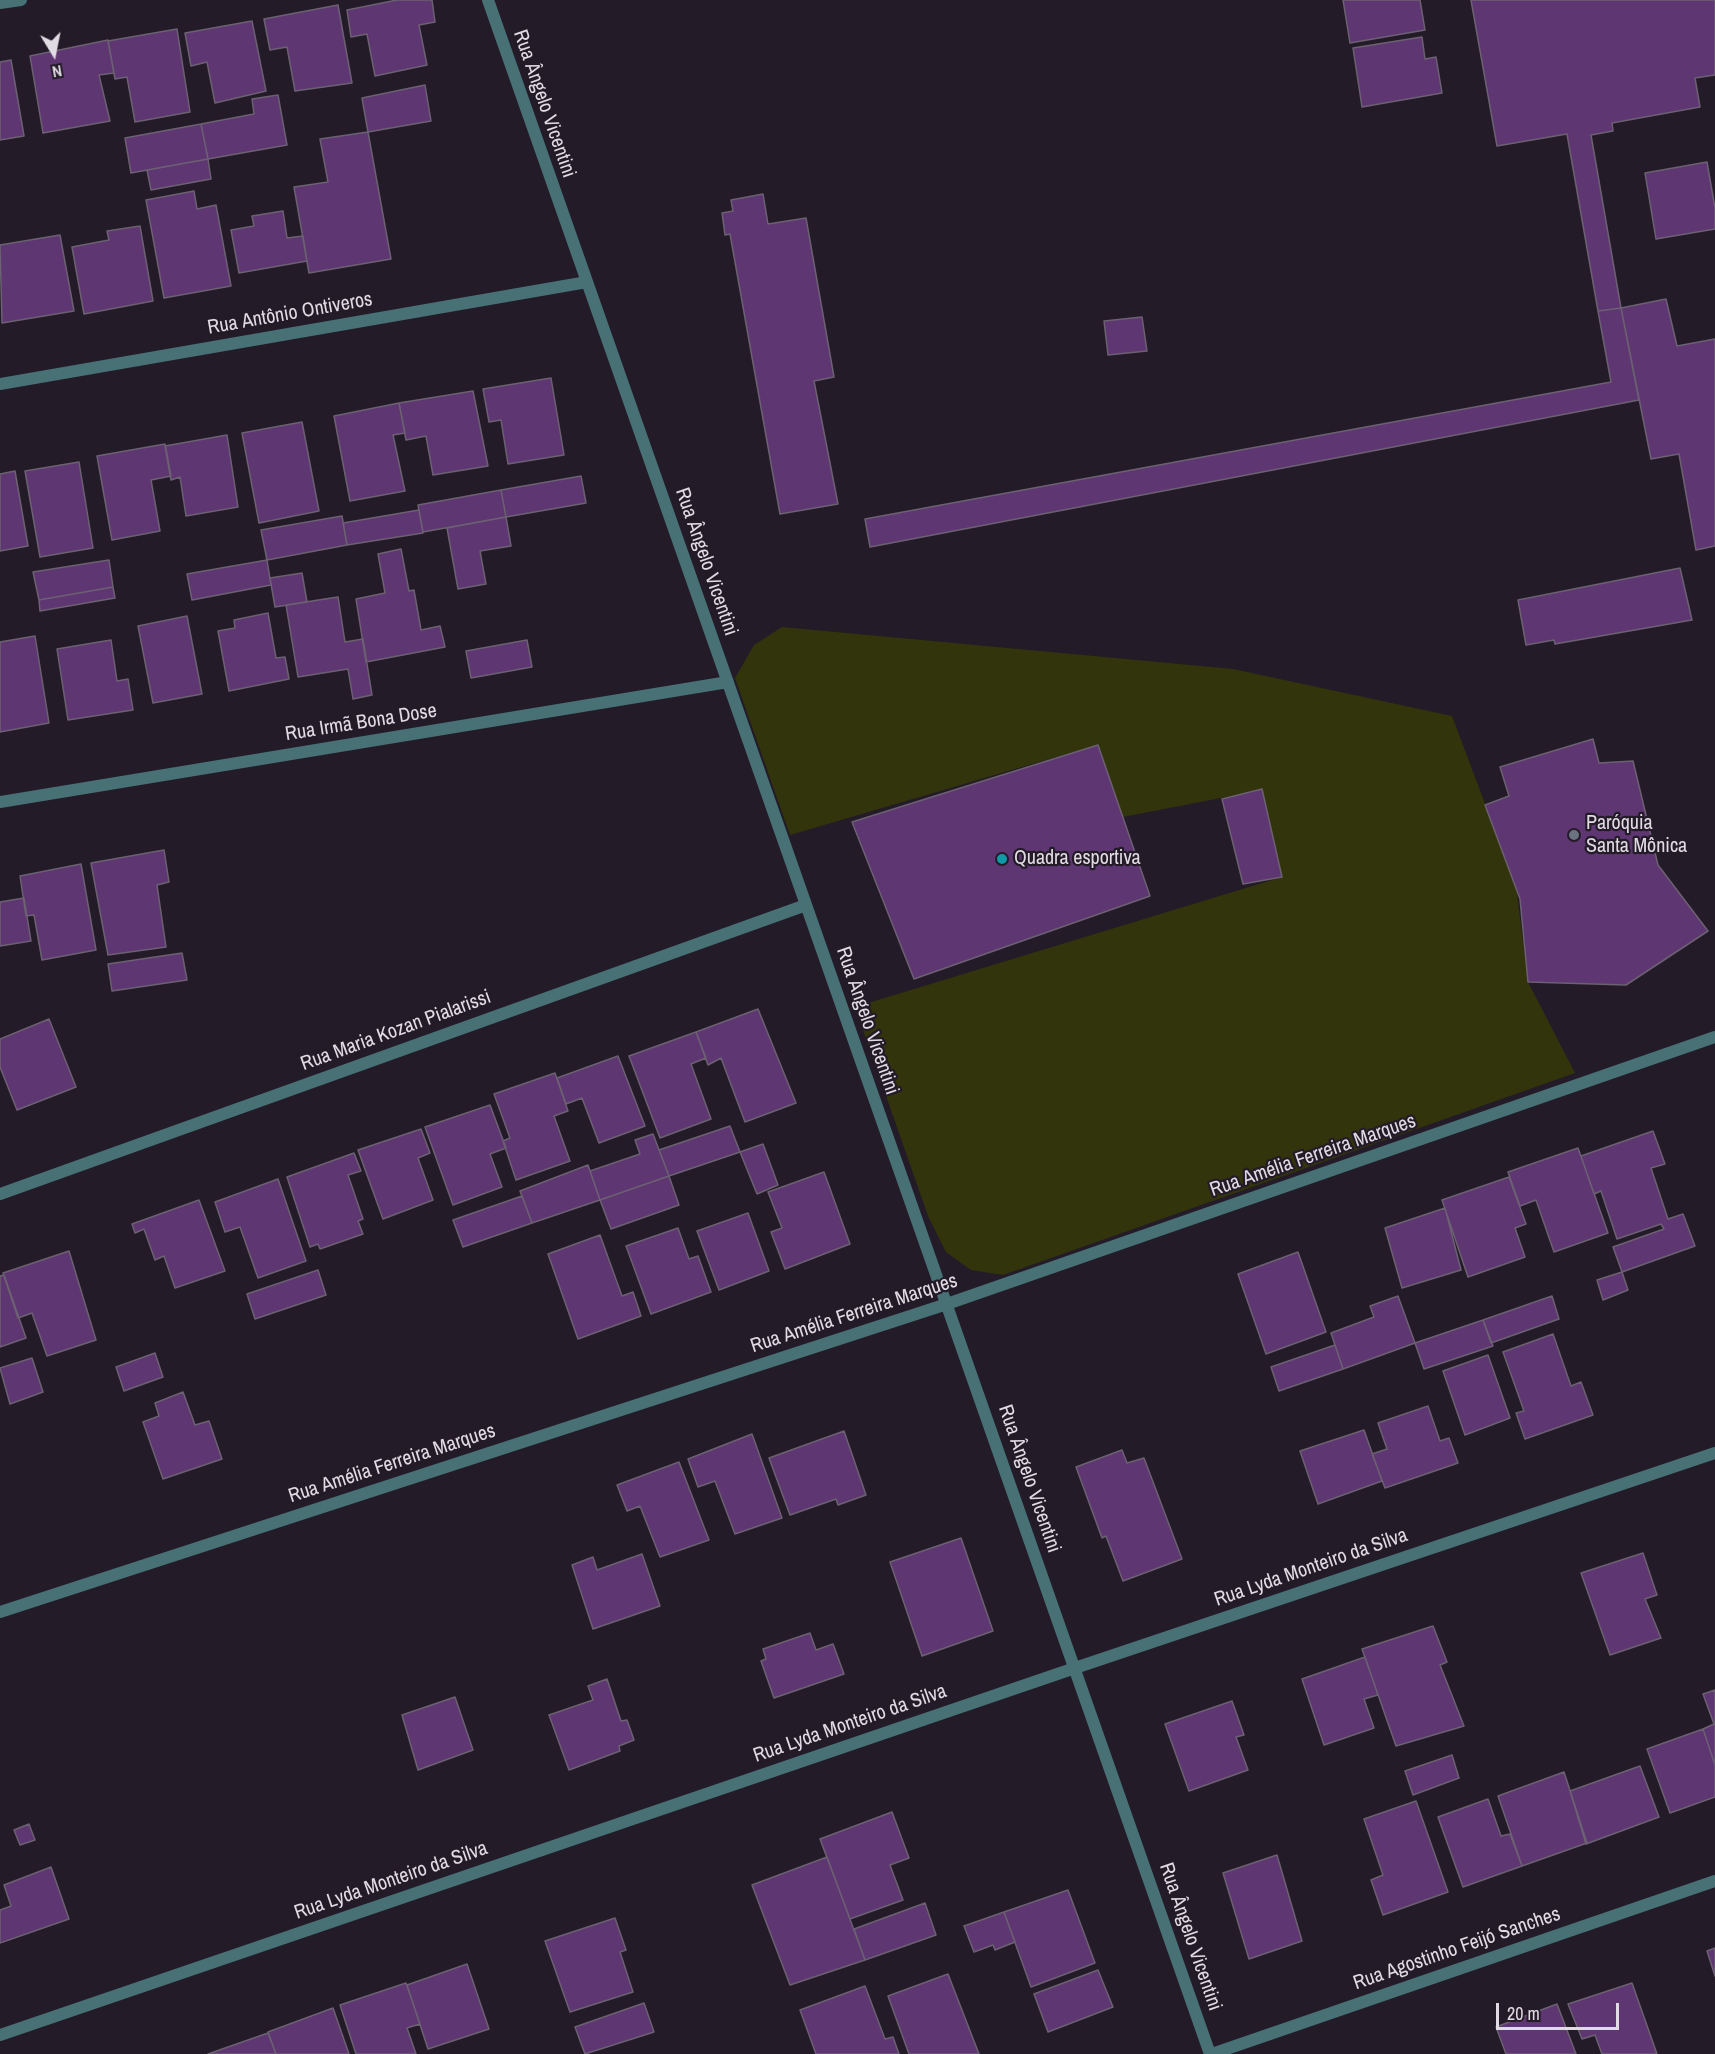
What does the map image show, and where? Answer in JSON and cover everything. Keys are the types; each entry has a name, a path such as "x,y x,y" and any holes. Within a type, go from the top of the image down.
{"street":[{"path":"0,3 21,0"},
{"name":"Rua Ângelo Vicentini","path":"488,0 1211,2054"},
{"name":"Rua Antônio Ontiveros","path":"0,384 587,282"},
{"name":"Rua Irmã Bona Dose","path":"0,802 728,682"},
{"name":"Rua Maria Kozan Pialarissi","path":"0,1194 806,905"},
{"name":"Rua Amélia Ferreira Marques","path":"0,1612 947,1304 1715,1036"},
{"name":"Rua Lyda Monteiro da Silva","path":"0,2036 1075,1668 1715,1453"},
{"name":"Rua Agostinho Feijó Sanches","path":"1211,2054 1715,1881"}],"shaded area":[{"path":"782,627 1233,669 1452,716 1516,886 1528,982 1575,1073 1003,1275 971,1270 946,1252 928,1216 855,1007 1282,877 1262,790 1123,817 1097,745 790,835 735,678 754,645"}],"building":[{"path":"397,0 432,0 435,22 419,25 427,65 375,76 367,34 351,37 347,10"},
{"path":"1343,0 1420,0 1425,30 1350,43"},
{"path":"1471,0 1715,0 1715,75 1695,78 1700,107 1612,123 1613,131 1591,135 1621,308 1598,311 1567,134 1497,146"},
{"path":"338,5 352,83 295,91 287,47 270,50 264,19"},
{"path":"252,21 266,91 215,103 207,62 191,66 185,33"},
{"path":"177,29 190,112 135,122 127,77 115,79 108,41"},
{"path":"1422,37 1425,59 1436,57 1442,93 1362,107 1353,48"},
{"path":"108,40 114,73 99,75 110,121 43,133 30,56"},
{"path":"11,60 24,136 0,140 0,62"},
{"path":"425,85 431,121 368,132 362,98"},
{"path":"278,95 287,145 208,159 201,124 254,114 252,99"},
{"path":"201,124 208,159 131,173 125,138"},
{"path":"368,132 391,259 309,273 294,187 328,182 320,139"},
{"path":"208,159 211,179 151,190 147,170"},
{"path":"1707,162 1715,208 1715,229 1656,239 1645,173"},
{"path":"194,191 197,209 216,205 231,286 164,298 146,200"},
{"path":"763,194 768,224 806,218 834,377 814,381 838,504 780,514 730,234 725,235 722,213 733,211 731,200"},
{"path":"283,211 287,238 303,236 307,261 239,273 231,230 254,226 252,216"},
{"path":"140,226 153,301 84,314 72,247 109,240 107,231"},
{"path":"60,235 74,311 2,323 0,245"},
{"path":"1666,299 1677,346 1715,339 1715,546 1696,550 1679,454 1651,459 1621,308"},
{"path":"1621,308 1639,400 870,547 865,519 1611,382 1598,311"},
{"path":"1142,317 1147,351 1108,355 1104,321"},
{"path":"551,378 564,455 508,464 501,420 489,422 483,389"},
{"path":"473,391 488,466 433,475 426,436 406,440 399,403"},
{"path":"399,403 405,433 393,435 405,491 350,501 334,416"},
{"path":"302,422 319,511 259,523 242,433"},
{"path":"227,435 238,507 186,516 180,477 171,480 165,446"},
{"path":"165,444 171,476 151,480 160,531 112,540 97,456"},
{"path":"79,462 93,548 40,557 25,471"},
{"path":"15,471 28,546 0,551 0,474"},
{"path":"581,476 586,503 506,517 501,490"},
{"path":"501,490 506,517 423,532 418,505"},
{"path":"419,510 423,533 347,545 343,523"},
{"path":"342,516 347,545 267,560 261,530"},
{"path":"506,517 511,546 480,551 486,584 458,589 447,528"},
{"path":"401,549 409,591 414,590 421,630 440,626 445,647 366,662 356,599 385,593 378,554"},
{"path":"109,560 113,587 39,600 33,572"},
{"path":"267,560 271,585 192,600 187,574"},
{"path":"1680,568 1692,620 1555,644 1554,640 1526,645 1518,600"},
{"path":"302,573 307,602 275,607 270,578"},
{"path":"113,587 115,598 40,611 39,600"},
{"path":"338,597 345,642 363,639 372,695 353,699 348,669 298,677 286,605"},
{"path":"268,613 276,658 285,657 289,679 229,691 218,631 235,628 234,620"},
{"path":"187,616 202,694 153,703 138,626"},
{"path":"35,636 49,723 0,732 0,642"},
{"path":"111,640 117,681 128,679 133,710 68,720 57,649"},
{"path":"527,640 532,667 471,678 466,651"},
{"name":"Paróquia Santa Mônica","path":"1593,739 1599,763 1633,761 1658,865 1708,931 1626,985 1528,982 1520,899 1485,805 1509,796 1500,767"},
{"name":"Quadra esportiva","path":"1098,745 1150,896 914,979 852,822"},
{"path":"1262,789 1282,877 1243,884 1222,799"},
{"path":"164,850 169,882 157,885 166,947 108,955 91,863"},
{"path":"81,864 96,950 42,960 34,915 26,916 20,876"},
{"path":"24,898 31,941 0,946 0,902"},
{"path":"182,953 187,980 112,991 108,964"},
{"path":"758,1009 796,1103 745,1122 721,1058 708,1065 696,1032"},
{"path":"49,1019 76,1087 17,1110 0,1067 0,1039"},
{"path":"696,1032 706,1058 691,1064 711,1119 660,1138 629,1056"},
{"path":"618,1056 645,1126 599,1143 582,1098 566,1104 557,1078"},
{"path":"555,1073 568,1111 554,1116 570,1161 516,1180 503,1141 510,1138 494,1094"},
{"path":"490,1105 506,1148 490,1154 502,1187 453,1205 425,1127"},
{"path":"730,1126 740,1152 669,1176 659,1150"},
{"path":"421,1129 430,1153 418,1158 433,1200 383,1219 358,1150"},
{"path":"1653,1131 1665,1164 1651,1168 1668,1219 1683,1214 1695,1246 1622,1272 1613,1247 1664,1229 1661,1224 1617,1239 1601,1191 1594,1194 1581,1156"},
{"path":"653,1134 669,1176 600,1200 590,1171 640,1154 635,1140"},
{"path":"763,1144 778,1185 757,1194 740,1152"},
{"path":"1578,1148 1608,1233 1554,1252 1536,1200 1520,1206 1508,1172"},
{"path":"354,1153 361,1171 348,1175 363,1219 358,1221 363,1234 320,1249 318,1244 310,1247 287,1177"},
{"path":"588,1165 600,1200 532,1223 520,1191"},
{"path":"824,1172 850,1244 785,1269 771,1232 782,1228 768,1192"},
{"path":"669,1176 679,1205 611,1229 600,1200"},
{"path":"1509,1177 1526,1224 1515,1228 1525,1257 1468,1277 1442,1200"},
{"path":"278,1179 306,1261 258,1278 240,1227 225,1232 215,1202"},
{"path":"522,1196 532,1223 463,1247 453,1220"},
{"path":"199,1200 225,1271 175,1288 164,1256 155,1260 144,1229 135,1233 132,1224"},
{"path":"1445,1208 1461,1270 1402,1288 1385,1228"},
{"path":"748,1213 769,1271 719,1290 697,1231"},
{"path":"678,1228 689,1259 698,1256 711,1292 651,1314 626,1246"},
{"path":"600,1235 622,1296 633,1292 641,1316 578,1339 548,1254"},
{"path":"69,1251 96,1340 47,1356 32,1313 18,1318 3,1273"},
{"path":"1298,1252 1326,1332 1266,1354 1238,1274"},
{"path":"318,1270 326,1295 255,1319 247,1294"},
{"path":"1622,1272 1628,1290 1603,1300 1597,1280"},
{"path":"4,1275 26,1338 0,1347 0,1276"},
{"path":"1398,1296 1415,1343 1343,1369 1331,1333 1374,1317 1370,1306"},
{"path":"1552,1296 1559,1319 1491,1343 1483,1320"},
{"path":"1483,1320 1493,1346 1424,1369 1415,1343"},
{"path":"1553,1334 1571,1386 1581,1382 1593,1415 1525,1439 1516,1413 1524,1411 1503,1352"},
{"path":"1335,1345 1343,1369 1279,1391 1271,1367"},
{"path":"155,1353 163,1377 124,1391 116,1367"},
{"path":"1488,1355 1510,1418 1465,1435 1443,1371"},
{"path":"32,1358 43,1392 10,1404 0,1368"},
{"path":"183,1392 195,1425 209,1421 222,1459 163,1479 143,1422 159,1416 155,1403"},
{"path":"1428,1406 1440,1441 1449,1438 1458,1463 1385,1488 1372,1454 1387,1449 1378,1423"},
{"path":"1364,1430 1382,1481 1318,1504 1300,1451"},
{"path":"844,1431 866,1495 838,1505 836,1499 790,1515 769,1458"},
{"path":"752,1434 782,1518 735,1534 715,1481 698,1487 688,1459"},
{"path":"1122,1450 1127,1463 1144,1458 1182,1559 1123,1581 1106,1536 1102,1538 1076,1467"},
{"path":"679,1462 709,1540 660,1557 640,1506 627,1511 617,1485"},
{"path":"961,1538 993,1631 922,1656 890,1562"},
{"path":"1643,1553 1657,1595 1645,1599 1661,1638 1610,1655 1581,1573"},
{"path":"642,1554 660,1606 593,1629 572,1565 593,1557 597,1570"},
{"path":"1433,1626 1447,1662 1440,1665 1464,1726 1396,1746 1362,1649"},
{"path":"810,1633 816,1650 833,1644 844,1674 774,1698 761,1661 766,1659 763,1649"},
{"path":"1365,1657 1378,1695 1364,1699 1374,1728 1324,1745 1302,1679"},
{"path":"607,1679 621,1721 627,1720 634,1740 619,1746 620,1751 569,1770 549,1715 593,1700 588,1686"},
{"path":"1715,1690 1715,1765 1703,1729 1714,1724 1703,1694"},
{"path":"455,1697 473,1750 418,1770 402,1715"},
{"path":"1232,1701 1244,1735 1236,1737 1248,1770 1189,1791 1165,1724"},
{"path":"1703,1729 1715,1765 1715,1797 1670,1813 1647,1749"},
{"path":"1452,1755 1459,1778 1413,1795 1405,1771"},
{"path":"1640,1766 1659,1817 1586,1844 1570,1791"},
{"path":"1564,1772 1587,1843 1522,1866 1498,1796"},
{"path":"1488,1799 1501,1836 1510,1834 1522,1866 1463,1887 1438,1817"},
{"path":"1416,1801 1448,1892 1383,1915 1371,1880 1383,1875 1364,1819"},
{"path":"892,1812 909,1858 890,1865 903,1900 850,1919 820,1839"},
{"path":"29,1824 35,1840 20,1845 14,1830"},
{"path":"1277,1855 1302,1941 1249,1959 1223,1873"},
{"path":"827,1857 865,1960 790,1985 752,1885"},
{"path":"51,1867 69,1919 0,1943 0,1910 11,1906 4,1885"},
{"path":"1068,1890 1095,1963 1031,1987 1004,1912"},
{"path":"925,1903 936,1935 865,1960 854,1929"},
{"path":"1004,1912 1015,1942 995,1950 993,1945 974,1952 964,1926"},
{"path":"615,1918 626,1950 620,1952 633,1992 570,2012 545,1941"},
{"path":"1715,1948 1715,1976 1707,1951"},
{"path":"467,1964 489,2029 428,2049 407,1985"},
{"path":"1098,1970 1113,2007 1048,2032 1034,1994"},
{"path":"948,1974 979,2054 909,2054 888,1996"},
{"path":"406,1983 420,2024 407,2028 416,2054 356,2054 340,2005"},
{"path":"1632,1983 1657,2054 1602,2054 1595,2035 1582,2039 1568,2004"},
{"path":"865,1986 885,2039 893,2037 899,2054 816,2054 800,2010"},
{"path":"644,2003 654,2032 585,2054 575,2027"},
{"path":"1557,2004 1576,2054 1506,2054 1496,2027"},
{"path":"333,2008 349,2054 276,2054 268,2032"},
{"path":"268,2033 276,2054 208,2054"}],"place":[{"name":"Paróquia Santa Mônica","path":"1574,835"},
{"name":"Quadra esportiva","path":"1002,859"}]}
